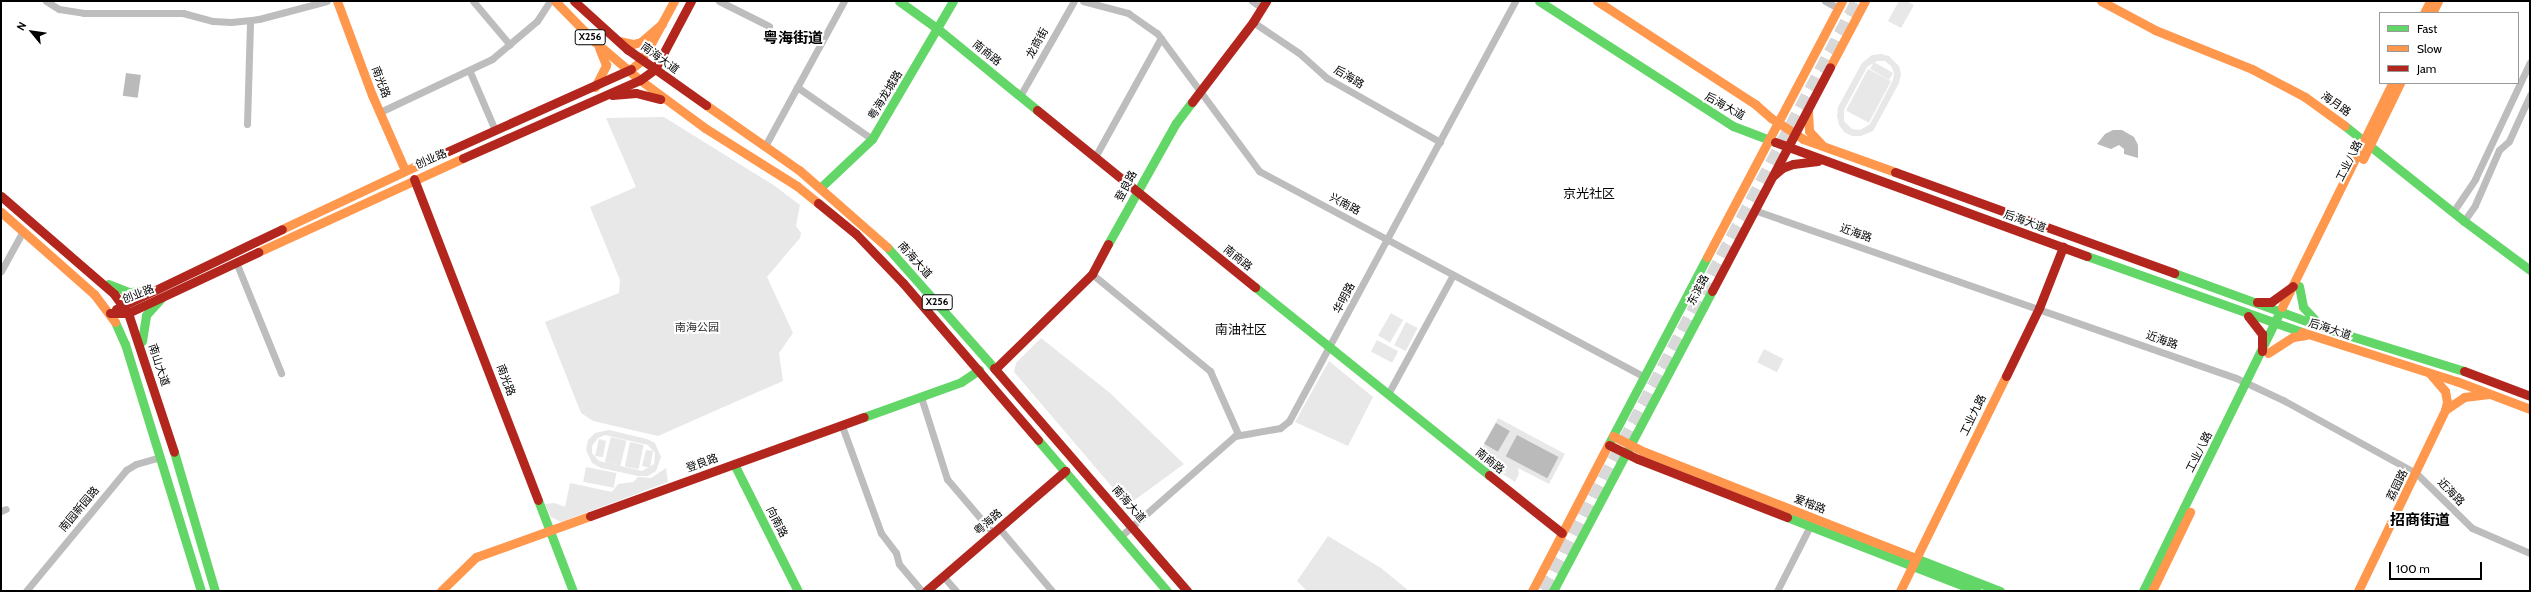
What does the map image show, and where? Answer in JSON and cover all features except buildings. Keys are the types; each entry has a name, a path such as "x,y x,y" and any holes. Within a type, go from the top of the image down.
{"main road":[{"name":"南光路","path":"337,1 380,112 405,170"},
{"name":"X256","path":"555,1 594,41 670,103 705,128 797,186 844,222 888,266 979,370 1167,591"},
{"name":"南海大道","path":"574,1 614,39 654,70 765,146 820,188 861,222 899,259 1187,591"},
{"name":"创业路","path":"110,313 151,290 405,170 628,70 642,60 674,1"},
{"name":"创业路","path":"110,313 128,313 414,180 612,94 640,80 654,70 691,1"},
{"name":"南商路","path":"899,1 938,29 1330,348 1562,533"},
{"name":"粤海龙城路","path":"820,188 872,139 938,29 953,1"},
{"name":"后海大道","path":"1539,1 1720,118 1745,131 1823,161 2244,313 2429,373 2530,409"},
{"name":"后海大道","path":"1597,1 1763,110 1794,135 2325,328 2459,369 2530,396"},
{"name":"东滨路","path":"1554,591 1865,1"},
{"name":"海月路","path":"2101,1 2156,30 2252,68 2306,97 2368,142 2464,221 2530,270"},
{"path":"2424,12 2430,1"},
{"path":"2432,12 2438,1"},
{"name":"登良路","path":"995,370 1092,274 1176,123 1253,22 1264,4"},
{"name":"东滨路","path":"1532,591 1840,5"},
{"path":"614,39 624,43 641,42 653,34 662,24"},
{"path":"594,41 605,58 606,65 595,86"},
{"name":"工业八路","path":"2368,142 2392,84"},
{"name":"工业八路","path":"2152,591 2296,286 2368,142 2399,84"},
{"path":"612,94 643,94 670,103"},
{"path":"1763,110 1778,108 1791,97"},
{"path":"1808,111 1809,131 1825,147"},
{"path":"1745,131 1756,144 1755,168"},
{"path":"1772,177 1782,168 1793,164 1823,161"},
{"name":"南光路","path":"414,180 551,530 573,591"},
{"name":"南山大道","path":"1,196 88,272 123,305 128,313 142,350 215,591"},
{"path":"1,212 91,291 110,313 125,344 201,591"},
{"name":"工业九路","path":"1900,591 2039,308 2063,247"},
{"path":"88,272 123,291 151,290"},
{"path":"2248,300 2271,302 2296,286 2301,303 2307,313 2325,328"},
{"path":"142,350 144,320 150,309 162,297"},
{"path":"2244,313 2254,320 2262,334 2265,352 2292,337 2311,335"},
{"name":"登良路","path":"441,591 473,559 921,397 961,382 979,370"},
{"name":"荔园路","path":"2358,591 2446,410 2447,402 2445,391 2429,373"},
{"name":"工业八路","path":"2143,591 2250,384"},
{"name":"荔园路","path":"2446,410 2464,397 2491,394"},
{"name":"爱榕路","path":"1613,436 1628,449"},
{"name":"爱榕路","path":"1609,445 1628,449 1914,563 1977,591"},
{"name":"向南路","path":"734,464 798,591"},
{"name":"粤海路","path":"926,591 1065,471"},
{"name":"爱榕路","path":"1914,563 2000,591"}],"street":[{"path":"46,1 59,9 84,14 183,13 213,21 250,21 327,1"},
{"path":"473,1 510,45"},
{"path":"380,112 470,72 492,60 537,21 550,1"},
{"path":"719,1 769,26"},
{"path":"765,146 844,1"},
{"name":"龙商街","path":"1020,96 1074,1"},
{"name":"兴南路","path":"1083,1 1128,13 1149,26 1161,38 1260,171 1644,377"},
{"path":"1252,1 1264,4"},
{"name":"华明路","path":"1238,434 1285,426 1330,348 1515,1"},
{"path":"1825,1 1840,5"},
{"path":"247,124 250,21"},
{"name":"后海路","path":"1253,22 1299,53 1327,78 1440,142"},
{"path":"1095,157 1161,38"},
{"path":"2453,212 2475,179 2530,62"},
{"path":"470,72 495,130"},
{"path":"797,87 872,139"},
{"path":"2464,221 2475,204 2500,150 2509,141 2530,95"},
{"name":"近海路","path":"1754,210 2039,308 2250,384 2416,473 2472,528 2530,553"},
{"path":"1,271 23,231"},
{"path":"236,262 281,373"},
{"path":"1092,274 1210,371 1238,434 1121,536"},
{"path":"1388,394 1453,275"},
{"path":"921,397 947,480 1052,591"},
{"path":"842,426 881,533 896,553 899,564 922,591"},
{"name":"南园新园路","path":"26,591 126,470 136,464 160,457"},
{"path":"1777,591 1811,522"},
{"path":"944,576 956,591"}],"green space":[{"path":"1899,1 1906,1 1914,5 1901,28 1888,21"},
{"path":"1881,54 1889,56 1899,66 1901,74 1899,83 1873,131 1861,136 1852,136 1844,132 1839,125 1837,116 1838,107 1862,63 1872,55","holes":["1877,61 1885,61 1891,66 1894,73 1893,80 1870,124 1860,130 1852,129 1844,121 1844,110 1867,67"]},
{"path":"1874,62 1893,73 1889,80 1870,69"},
{"path":"1868,69 1891,81 1869,123 1846,110"},
{"name":"南海公园","path":"664,117 775,186 800,205 796,226 801,233 800,238 767,277 793,333 779,353 783,381 658,436 593,421 581,413 545,322 619,293 620,280 590,207 636,187 606,118"},
{"path":"1391,313 1403,320 1390,343 1378,336"},
{"path":"1406,322 1418,328 1406,351 1394,345"},
{"path":"1041,338 1110,393 1184,464 1132,502 1124,501 1014,372 1016,363"},
{"path":"1377,340 1398,351 1392,363 1371,351"},
{"path":"1764,349 1784,359 1777,372 1757,362"},
{"path":"1329,361 1373,397 1348,446 1295,422"},
{"path":"1498,418 1565,454 1549,484 1518,468 1519,474 1515,482 1492,467 1496,458 1481,450"},
{"path":"609,430 647,439 655,443 661,457 656,471 648,476 638,476 601,468 592,463 586,450 588,440 595,433","holes":["605,435 648,445 655,453 654,464 642,471 599,461 592,453 592,446 598,438"]},
{"path":"611,437 627,441 620,466 605,462"},
{"path":"599,439 606,441 603,457 595,456"},
{"path":"630,442 644,445 638,469 625,466"},
{"path":"646,450 653,451 650,468 642,466"},
{"path":"586,467 616,473 614,488 583,482"},
{"path":"666,468 668,482 561,522 551,517 545,504 555,503 565,507 570,483 612,492 618,484 633,482 638,477 651,478"},
{"path":"1328,536 1381,568 1409,591 1307,591 1297,581"}],"shaded area":[{"path":"126,73 141,75 138,98 123,96"},
{"path":"2113,130 2122,130 2134,137 2138,145 2138,158 2124,154 2124,149 2119,145 2111,149 2097,144 2105,134"},
{"path":"1496,423 1510,431 1498,452 1484,444"},
{"path":"1517,435 1558,457 1547,478 1506,456"}],"tunnel":[{"path":"1545,591 1858,1"}],"traffic: fast":[{"path":"899,1 938,29 1037,110"},
{"path":"820,188 872,139 953,1"},
{"path":"1539,1 1733,126 1775,142"},
{"path":"1108,244 1176,123 1192,102"},
{"path":"2345,126 2464,221 2530,270"},
{"path":"887,247 994,368"},
{"path":"2087,256 2302,332"},
{"path":"1608,445 1707,257"},
{"path":"2174,273 2325,328 2464,371"},
{"path":"108,284 129,292 151,291"},
{"path":"2299,286 2303,307 2318,323"},
{"path":"1255,287 1489,475"},
{"path":"1553,591 1712,291"},
{"path":"142,341 146,315 162,297"},
{"path":"2143,591 2282,307"},
{"path":"115,322 125,344 201,591"},
{"path":"864,417 961,382 979,370"},
{"path":"1038,440 1167,591"},
{"path":"174,452 215,591"},
{"path":"734,464 798,591"},
{"path":"538,500 573,591"},
{"path":"1787,517 1977,591"},
{"path":"1910,556 2000,591"}],"traffic: slow":[{"path":"337,1 372,95 405,170"},
{"path":"555,1 594,41 640,80 705,128 797,186 818,203"},
{"path":"631,69 642,60 674,1"},
{"path":"1597,1 1755,104 1771,118 1803,139 1895,172"},
{"path":"1707,257 1842,1"},
{"path":"1830,67 1865,1"},
{"path":"2101,1 2155,30 2252,69 2305,97 2345,126"},
{"path":"2424,12 2430,1"},
{"path":"2432,12 2438,1"},
{"path":"619,41 633,44 641,42 662,24"},
{"path":"595,87 606,65 599,48"},
{"path":"2282,307 2392,84"},
{"path":"2363,159 2400,84"},
{"path":"706,105 799,170 887,247"},
{"path":"1808,111 1809,131 1821,144"},
{"path":"282,229 433,158"},
{"path":"258,252 463,158"},
{"path":"1,212 94,294 115,322"},
{"path":"2302,332 2456,381 2530,409"},
{"path":"2268,353 2293,337 2306,335"},
{"path":"2358,591 2445,410 2447,402 2445,391 2430,374"},
{"path":"1900,591 2006,376"},
{"path":"2445,410 2464,397 2489,394"},
{"path":"1613,436 1645,452 1910,556"},
{"path":"1532,591 1608,445"},
{"path":"2152,591 2190,512"},
{"path":"441,591 476,557 590,516"}],"traffic: jam":[{"path":"574,1 627,49 706,105"},
{"path":"463,158 640,80 655,69 691,1"},
{"path":"1192,102 1253,22 1266,1"},
{"path":"1712,291 1830,67"},
{"path":"433,158 631,69"},
{"path":"612,95 636,93 660,99"},
{"path":"1037,110 1255,287"},
{"path":"1775,142 2087,256"},
{"path":"1774,175 1782,168 1793,164 1818,161"},
{"path":"1895,172 2174,273"},
{"path":"414,179 538,500"},
{"path":"1,196 114,294 128,313 174,452"},
{"path":"818,203 856,234 903,283 1038,440"},
{"path":"116,309 282,229"},
{"path":"995,369 1092,274 1108,244"},
{"path":"2006,376 2039,308 2063,247"},
{"path":"110,313 128,313 258,252"},
{"path":"2257,302 2271,302 2293,286"},
{"path":"2248,316 2262,334 2262,351"},
{"path":"994,368 1187,591"},
{"path":"2464,371 2530,396"},
{"path":"590,516 864,417"},
{"path":"1609,445 1638,459 1787,517"},
{"path":"926,591 1065,471"},
{"path":"1489,475 1562,533"}],"district":[{"name":"粤海街道","path":"793,39"},
{"name":"京光社区","path":"1589,193"},
{"name":"南油社区","path":"1241,329"},
{"name":"招商街道","path":"2420,521"}]}
